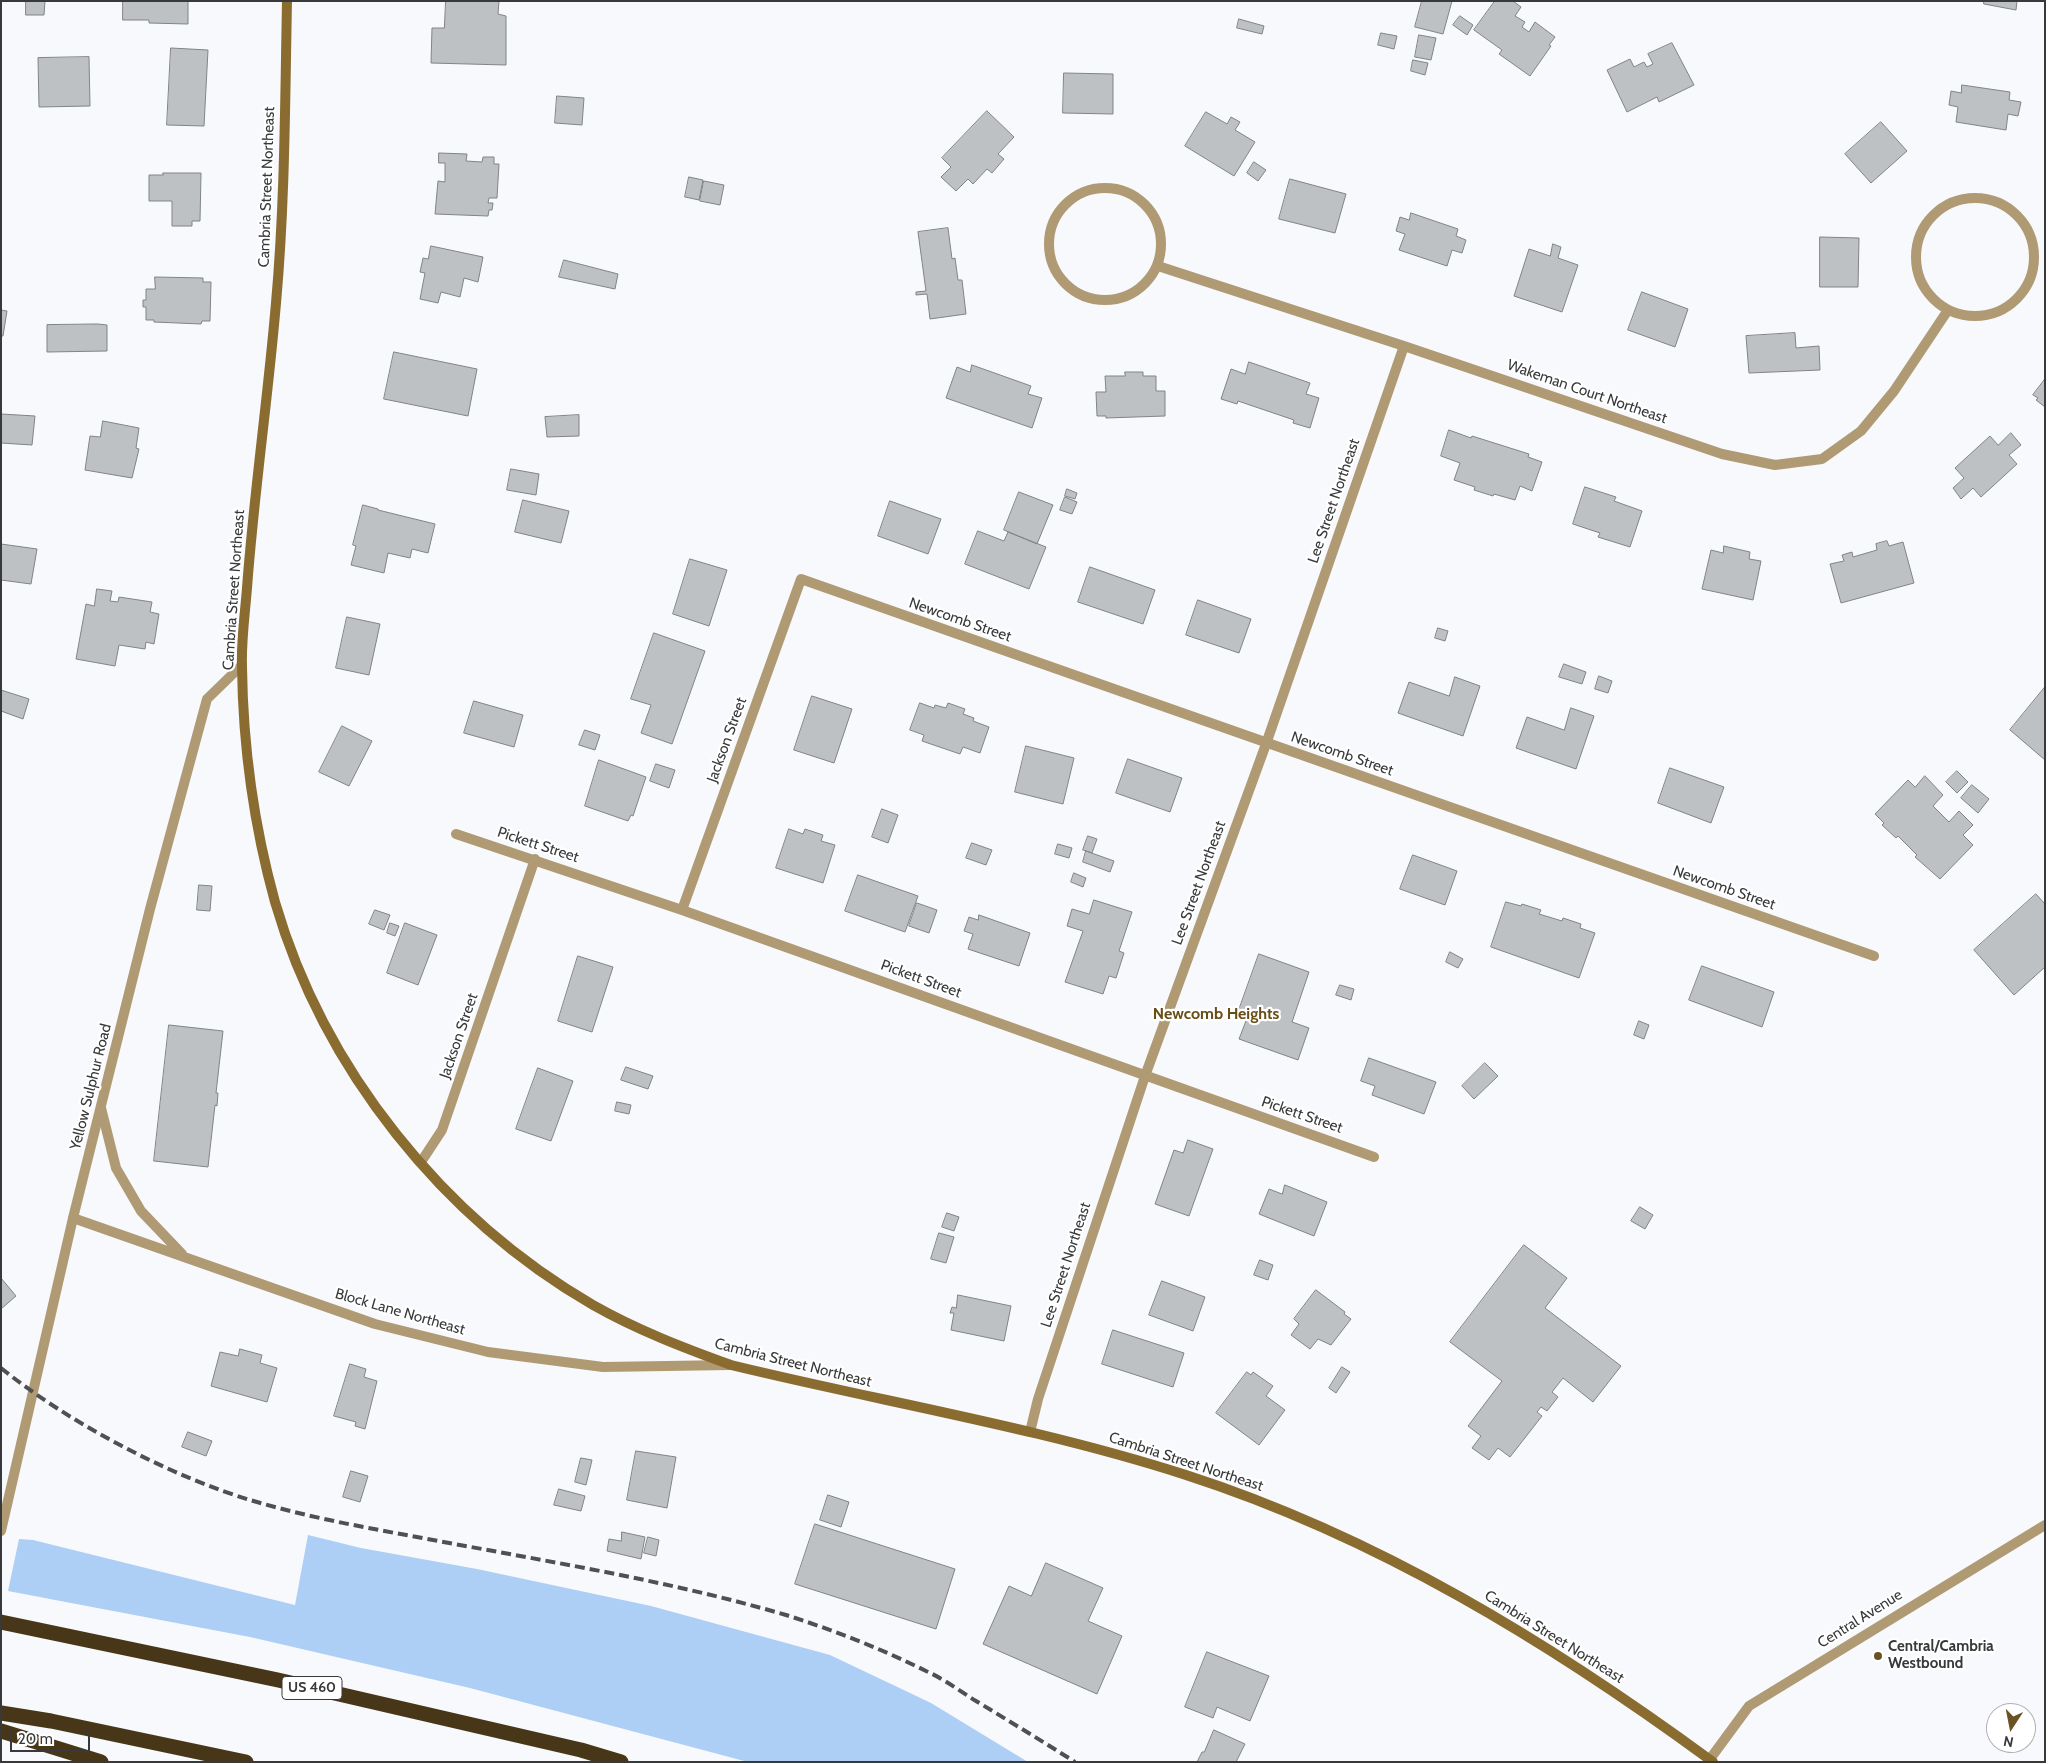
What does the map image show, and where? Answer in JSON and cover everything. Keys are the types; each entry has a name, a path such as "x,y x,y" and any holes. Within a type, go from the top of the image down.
{"highway":[{"name":"US 460","path":"1,1622 288,1682 581,1750 621,1762"},
{"path":"1,1712 246,1762"},
{"path":"1,1731 101,1762"}],"main road":[{"name":"Cambria Street Northeast","path":"287,1 282,214 277,298 250,546 242,665 251,793 260,844 276,905 297,965 321,1016 347,1063 384,1119 448,1193 512,1251 594,1305 641,1329 686,1349 731,1365 856,1395 1030,1432 1118,1454 1188,1476 1313,1522 1367,1547 1491,1614 1561,1656 1711,1761"}],"street":[{"path":"1116,187 1140,198 1156,217 1163,242 1158,266 1145,285 1126,297 1104,301 1077,294 1057,274 1049,254 1049,232 1058,212 1074,196 1094,188 1116,187"},
{"path":"1968,196 1997,201 2021,218 2034,245 2034,267 2026,288 2011,304 1992,314 1970,316 1948,310 1930,296 1918,275 1914,252 1921,229 1940,207 1968,196"},
{"name":"Wakeman Court Northeast","path":"1158,266 1404,346 1722,454 1775,465 1822,459 1861,431 1894,391 1948,310"},
{"name":"Lee Street Northeast","path":"1030,1432 1038,1399 1145,1076 1266,744 1404,346"},
{"name":"Newcomb Street","path":"800,579 1874,956"},
{"name":"Jackson Street","path":"682,910 800,579"},
{"name":"Yellow Sulphur Road","path":"1,1532 74,1218 150,909 207,699 242,665"},
{"name":"Pickett Street","path":"456,834 536,859 682,910 1374,1157"},
{"name":"Jackson Street","path":"421,1162 442,1130 536,859"},
{"path":"101,1108 116,1168 141,1211 184,1257"},
{"name":"Block Lane Northeast","path":"74,1218 375,1324 488,1352 603,1367 731,1365"},
{"name":"Central Avenue","path":"1711,1761 1749,1706 2045,1526"}],"shaded area":[{"path":"308,1535 361,1548 477,1569 651,1606 830,1655 931,1703 1028,1762 748,1762 470,1688 250,1637 8,1591 19,1539 33,1540 295,1605"}],"building":[{"path":"26,1 45,1 44,15 26,15"},
{"path":"123,1 188,1 188,24 149,23 149,20 123,20"},
{"path":"446,1 499,1 498,14 506,16 506,65 431,63 432,28 444,28"},
{"path":"1422,1 1452,1 1443,34 1415,27"},
{"path":"1495,1 1513,1 1521,7 1515,16 1525,22 1522,27 1529,32 1535,22 1555,37 1530,76 1499,54 1502,50 1474,30"},
{"path":"1984,1 2017,1 2016,10 1984,4"},
{"path":"1460,16 1473,25 1467,35 1453,25"},
{"path":"1239,19 1264,26 1262,34 1237,28"},
{"path":"1381,33 1397,36 1394,49 1378,45"},
{"path":"1419,35 1436,38 1431,60 1415,57"},
{"path":"1672,43 1694,85 1659,102 1657,97 1627,112 1607,70 1630,59 1634,67 1644,62 1647,67 1653,64 1648,54"},
{"path":"171,48 208,50 204,126 167,125"},
{"path":"89,57 90,106 39,107 38,58"},
{"path":"1413,60 1428,63 1425,75 1411,71"},
{"path":"1064,73 1113,74 1113,114 1063,113"},
{"path":"1962,85 2010,92 2009,100 2021,102 2018,116 2008,114 2006,130 1956,122 1958,107 1949,105 1951,91 1961,93"},
{"path":"557,96 584,98 582,125 555,123"},
{"path":"987,111 1014,137 998,154 1004,159 992,173 987,169 973,184 968,179 956,191 941,177 951,167 942,158"},
{"path":"1206,112 1227,124 1231,117 1240,122 1235,130 1255,142 1234,176 1185,146"},
{"path":"1881,122 1907,151 1871,183 1845,154"},
{"path":"439,153 467,154 466,161 482,162 483,157 494,157 494,164 499,164 497,198 489,198 488,203 493,203 492,210 489,210 488,216 435,214 438,181 445,182 445,163 439,163"},
{"path":"1254,162 1266,170 1258,181 1247,173"},
{"path":"163,173 201,173 200,221 192,221 192,226 172,226 172,201 149,201 149,175 163,175"},
{"path":"689,177 703,180 699,200 685,197"},
{"path":"1290,179 1346,194 1335,233 1279,219"},
{"path":"704,181 724,185 720,205 700,201"},
{"path":"1411,213 1458,229 1456,236 1466,240 1462,253 1452,250 1447,266 1399,250 1405,234 1396,231 1400,217 1409,220"},
{"path":"948,228 952,259 955,258 958,280 962,280 966,314 930,319 927,294 916,295 916,292 926,291 918,232"},
{"path":"1820,237 1859,238 1858,287 1820,287"},
{"path":"1553,244 1561,247 1558,258 1578,265 1562,312 1514,296 1529,249 1550,256"},
{"path":"431,246 483,257 478,282 464,278 460,297 441,292 438,303 420,299 425,273 420,272 423,258 428,259"},
{"path":"564,260 618,274 615,289 559,277"},
{"path":"155,277 203,278 203,282 211,282 210,321 202,321 201,324 146,320 146,307 143,307 143,300 146,300 146,289 155,289"},
{"path":"1642,292 1688,309 1675,347 1628,330"},
{"path":"1,310 7,311 3,336 1,336"},
{"path":"47,325 107,325 107,351 47,352"},
{"path":"1795,333 1796,348 1819,346 1820,370 1749,373 1746,336"},
{"path":"394,352 477,369 468,416 384,399"},
{"path":"1249,362 1310,383 1306,394 1319,398 1310,428 1293,423 1294,420 1238,401 1237,404 1221,399 1231,369 1245,374"},
{"path":"972,365 1031,386 1028,394 1042,398 1032,428 946,398 957,367 970,372"},
{"path":"1125,372 1143,372 1143,376 1156,376 1156,391 1165,391 1165,416 1106,418 1106,416 1097,416 1096,392 1106,392 1105,376 1125,376"},
{"path":"2045,379 2045,407 2033,395"},
{"path":"1,414 35,416 32,445 1,443"},
{"path":"579,415 579,436 547,437 545,417"},
{"path":"103,421 139,428 136,448 139,449 132,478 85,470 90,436 100,437"},
{"path":"1449,430 1529,454 1528,457 1542,462 1532,491 1520,486 1515,500 1474,490 1475,487 1454,480 1460,463 1441,456"},
{"path":"2011,433 2021,445 2009,455 2017,464 1981,497 1973,488 1961,499 1953,488 1964,478 1955,468 1990,436 1998,445"},
{"path":"511,469 539,474 536,495 507,490"},
{"path":"1585,487 1616,497 1614,501 1642,511 1630,547 1598,537 1600,533 1573,524"},
{"path":"1067,489 1077,493 1075,499 1065,496"},
{"path":"1019,492 1053,505 1037,544 1004,530"},
{"path":"1065,497 1077,502 1072,514 1060,510"},
{"path":"523,500 569,511 561,543 515,532"},
{"path":"890,501 941,519 928,554 878,536"},
{"path":"363,505 435,524 428,553 412,549 410,558 388,553 384,573 351,565 356,546 353,545"},
{"path":"978,531 1004,541 1008,532 1046,547 1029,589 965,564"},
{"path":"1887,541 1889,546 1903,542 1914,583 1841,603 1830,564 1844,561 1842,555 1852,552 1853,557 1877,550 1876,544"},
{"path":"1,544 37,549 31,584 1,580"},
{"path":"1724,546 1750,552 1749,559 1761,561 1753,600 1702,589 1711,550 1723,553"},
{"path":"690,559 727,570 709,626 673,614"},
{"path":"1090,567 1155,590 1143,624 1078,602"},
{"path":"97,589 112,591 110,601 118,602 119,597 152,602 150,612 159,614 154,644 146,642 145,649 119,645 115,666 76,659 86,604 94,606"},
{"path":"1198,600 1251,619 1239,653 1186,635"},
{"path":"347,617 380,624 369,675 336,668"},
{"path":"1438,628 1448,631 1445,641 1435,638"},
{"path":"654,633 705,651 672,744 641,733 651,705 631,699"},
{"path":"1564,664 1586,672 1582,684 1559,677"},
{"path":"1599,676 1612,681 1608,693 1595,689"},
{"path":"1455,677 1480,686 1463,736 1398,713 1409,682 1449,696"},
{"path":"2045,687 2045,760 2010,730"},
{"path":"1,690 29,699 23,719 1,711"},
{"path":"812,696 852,709 834,763 794,750"},
{"path":"474,701 523,715 514,747 464,733"},
{"path":"920,703 934,708 935,705 946,708 948,703 965,709 963,714 974,718 973,721 989,727 980,753 963,747 960,754 922,741 924,735 910,730"},
{"path":"1571,708 1594,716 1576,769 1516,748 1527,717 1564,730"},
{"path":"342,726 372,741 349,786 319,772"},
{"path":"585,730 600,735 595,750 579,745"},
{"path":"1026,746 1074,758 1063,804 1015,792"},
{"path":"1128,759 1182,778 1170,812 1116,793"},
{"path":"599,760 646,777 633,816 631,815 628,821 585,806"},
{"path":"656,764 675,770 669,788 650,781"},
{"path":"1670,768 1724,787 1711,823 1658,803"},
{"path":"1957,771 1968,782 1957,793 1946,782"},
{"path":"1925,776 1943,795 1933,806 1949,822 1959,811 1973,825 1963,835 1973,845 1940,879 1915,857 1917,855 1898,836 1896,838 1882,825 1884,823 1875,814 1908,780 1915,787"},
{"path":"1972,785 1989,799 1978,813 1961,798"},
{"path":"882,809 898,815 888,843 872,837"},
{"path":"789,829 803,834 805,829 823,835 821,841 835,845 823,883 776,868"},
{"path":"1088,836 1097,839 1092,853 1083,850"},
{"path":"972,843 992,850 986,865 966,858"},
{"path":"1058,844 1072,848 1069,858 1055,854"},
{"path":"1086,851 1114,861 1110,872 1083,862"},
{"path":"1413,855 1457,871 1445,905 1400,889"},
{"path":"1074,873 1086,878 1083,887 1071,882"},
{"path":"858,875 918,896 905,932 845,911"},
{"path":"199,885 212,886 210,911 197,910"},
{"path":"2036,894 2045,904 2045,967 2014,995 1974,950"},
{"path":"1094,900 1132,912 1119,951 1124,953 1116,978 1109,976 1103,994 1065,982 1083,931 1067,926 1072,909 1089,914"},
{"path":"1506,902 1521,906 1522,904 1541,910 1539,914 1562,921 1563,918 1581,924 1580,928 1595,933 1579,978 1491,947"},
{"path":"917,903 937,910 929,933 909,926"},
{"path":"375,910 390,915 384,930 369,924"},
{"path":"979,915 1030,933 1019,966 968,949 973,934 964,931 969,917 978,920"},
{"path":"390,923 399,926 395,936 387,933"},
{"path":"405,923 437,935 418,985 387,973"},
{"path":"1450,952 1463,959 1458,968 1446,962"},
{"path":"1259,954 1309,972 1292,1022 1309,1028 1298,1060 1239,1039 1249,1013 1239,1010"},
{"path":"578,956 613,967 592,1032 558,1021"},
{"path":"1702,966 1774,992 1762,1027 1689,1000"},
{"path":"1340,985 1354,989 1351,1000 1336,995"},
{"path":"1639,1021 1649,1025 1644,1039 1634,1035"},
{"path":"169,1025 223,1031 216,1093 218,1093 217,1106 215,1105 208,1167 154,1161"},
{"path":"1369,1058 1436,1082 1424,1114 1372,1095 1375,1086 1361,1081"},
{"path":"1485,1063 1498,1076 1474,1099 1462,1086"},
{"path":"626,1067 653,1076 648,1089 621,1080"},
{"path":"538,1068 573,1081 551,1141 516,1129"},
{"path":"617,1102 631,1105 629,1114 615,1111"},
{"path":"1188,1140 1213,1149 1189,1216 1155,1204 1174,1150 1183,1153"},
{"path":"1285,1185 1327,1202 1314,1236 1259,1214 1269,1189 1282,1194"},
{"path":"1640,1207 1653,1215 1645,1229 1631,1221"},
{"path":"947,1213 959,1217 954,1231 942,1227"},
{"path":"939,1233 954,1237 946,1263 931,1259"},
{"path":"1524,1245 1567,1278 1545,1308 1621,1366 1593,1402 1563,1378 1552,1392 1558,1397 1547,1411 1541,1407 1537,1412 1542,1416 1510,1457 1498,1448 1489,1460 1472,1448 1481,1436 1468,1426 1502,1381 1450,1342"},
{"path":"1260,1260 1273,1265 1268,1280 1254,1275"},
{"path":"1,1278 16,1296 1,1309"},
{"path":"1162,1281 1205,1297 1193,1331 1149,1315"},
{"path":"1316,1290 1345,1312 1344,1314 1351,1319 1331,1345 1318,1339 1310,1349 1291,1335 1299,1324 1294,1319"},
{"path":"958,1295 1011,1306 1004,1341 951,1330 954,1313 950,1313 952,1307 956,1308"},
{"path":"1113,1330 1184,1353 1173,1387 1102,1364"},
{"path":"240,1349 262,1355 260,1363 277,1368 267,1402 211,1386 220,1352 238,1356"},
{"path":"350,1364 366,1369 364,1377 377,1381 365,1429 355,1426 356,1422 334,1416"},
{"path":"1342,1367 1350,1372 1336,1393 1329,1388"},
{"path":"1247,1372 1251,1375 1253,1372 1273,1386 1266,1396 1285,1410 1259,1445 1216,1413"},
{"path":"188,1432 212,1441 206,1456 182,1447"},
{"path":"636,1451 676,1457 667,1508 627,1500"},
{"path":"581,1458 592,1460 586,1485 575,1482"},
{"path":"351,1471 368,1476 360,1502 343,1497"},
{"path":"559,1489 585,1496 581,1511 554,1505"},
{"path":"828,1495 849,1502 841,1527 820,1520"},
{"path":"815,1524 955,1569 936,1629 795,1584"},
{"path":"622,1532 645,1537 641,1559 607,1551 609,1539 621,1541"},
{"path":"648,1537 659,1540 656,1556 644,1553"},
{"path":"1046,1563 1103,1588 1088,1621 1122,1636 1097,1694 983,1644 1009,1586 1031,1596"},
{"path":"1207,1652 1269,1676 1250,1721 1217,1707 1213,1718 1185,1707"},
{"path":"1214,1730 1245,1744 1236,1762 1197,1762"}],"railway":[{"path":"1,1368 58,1409 123,1447 157,1464 225,1492 301,1514 654,1582 786,1615 892,1655 939,1678 1075,1762"}],"place":[{"name":"Central/Cambria Westbound","path":"1878,1656"}],"district":[{"name":"Newcomb Heights","path":"1216,1014"}]}
